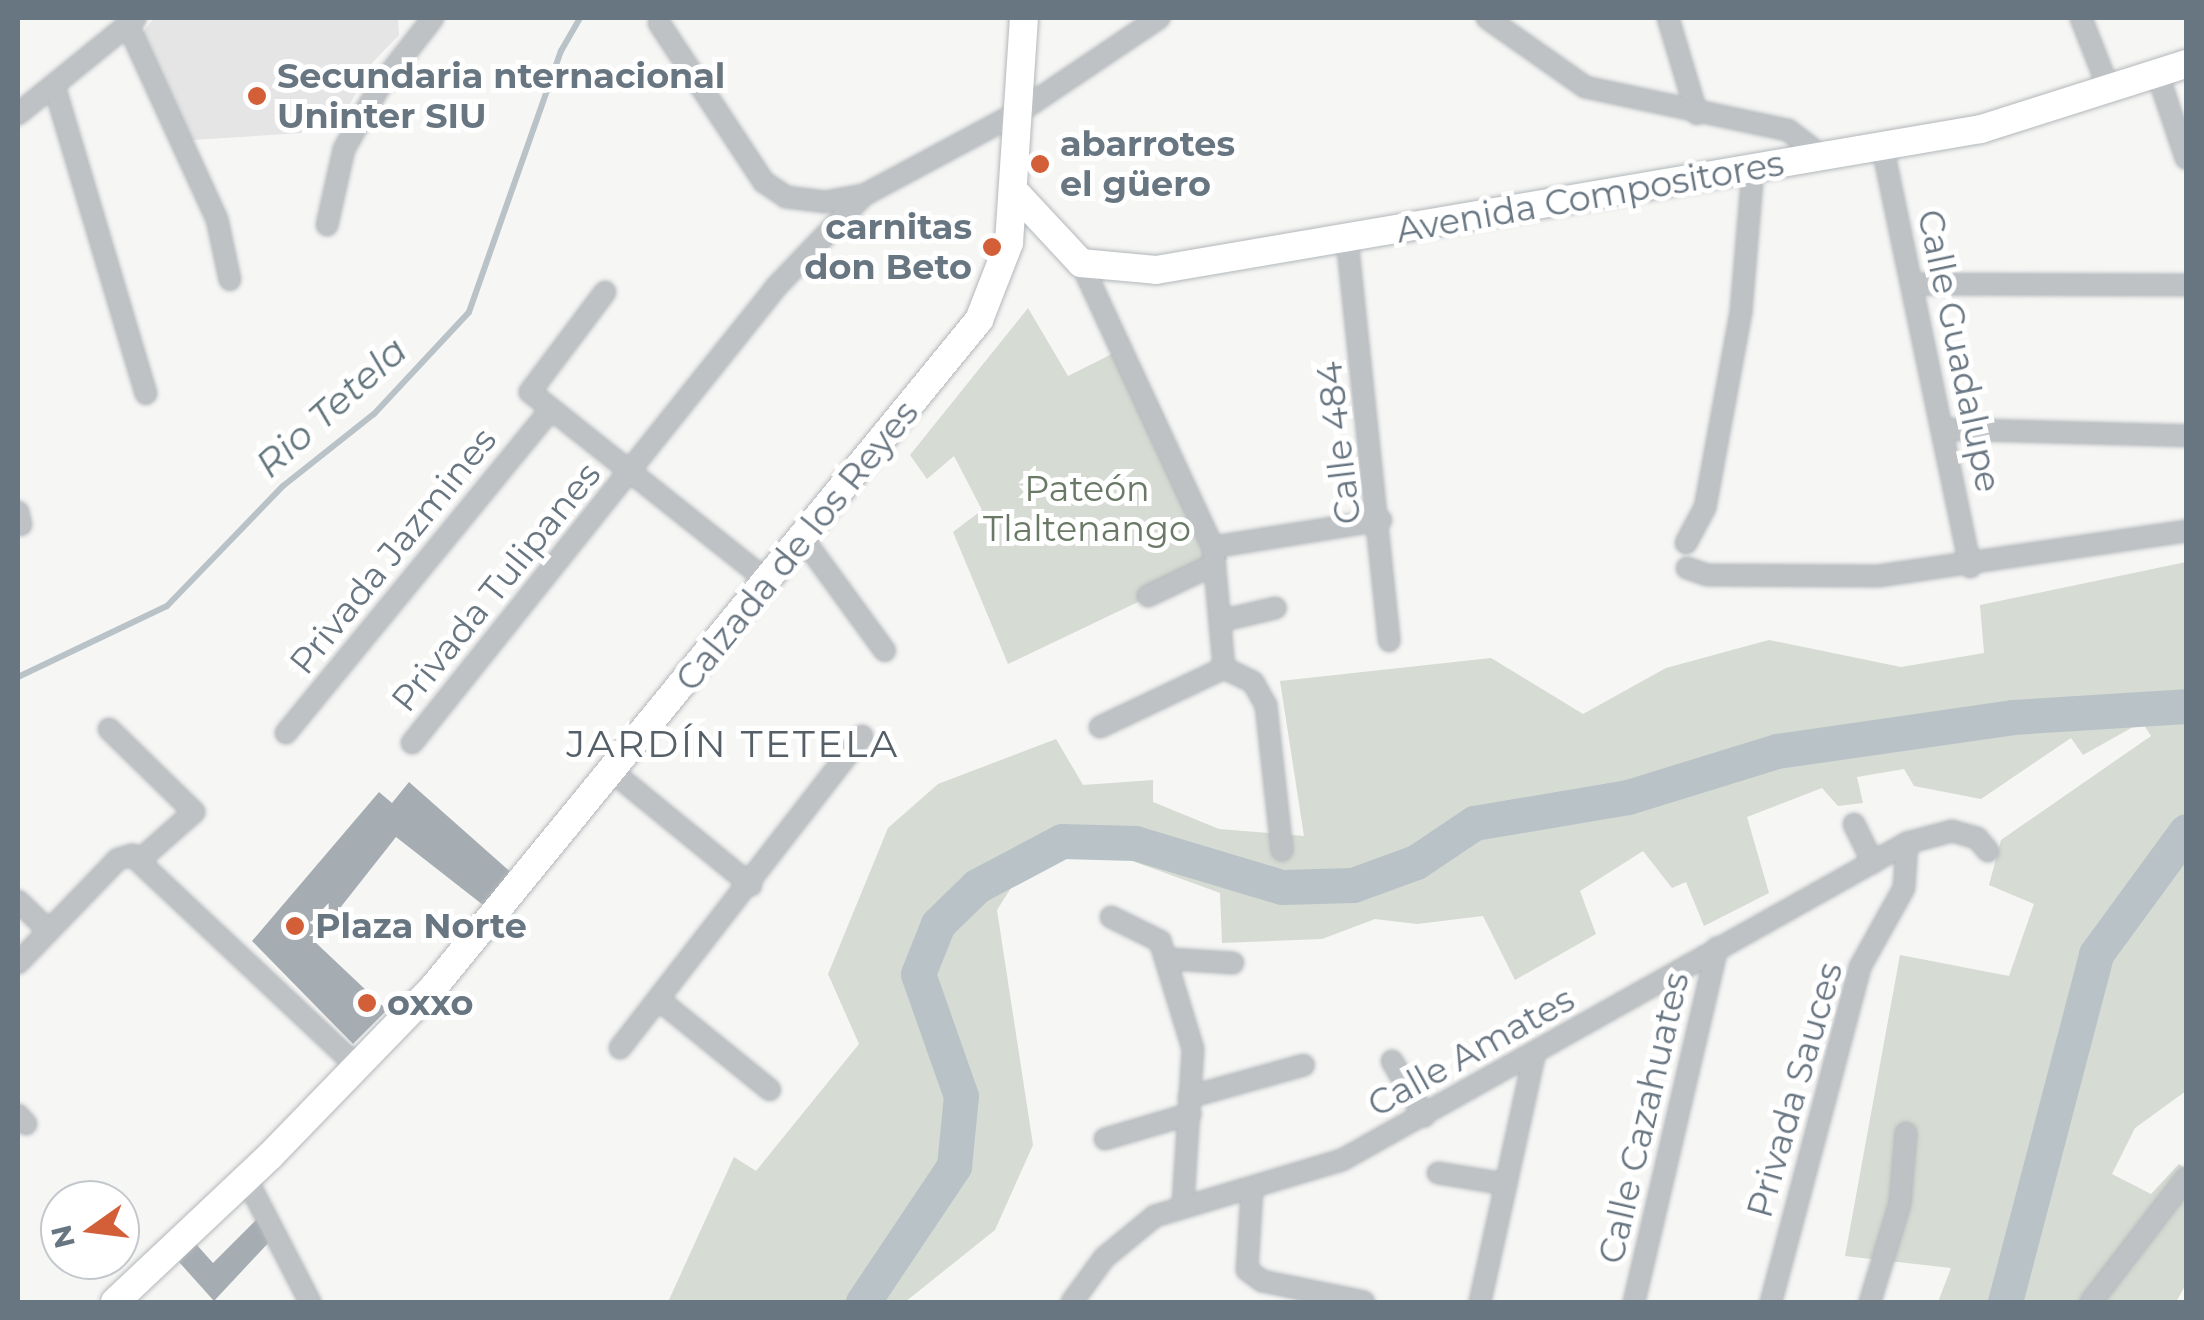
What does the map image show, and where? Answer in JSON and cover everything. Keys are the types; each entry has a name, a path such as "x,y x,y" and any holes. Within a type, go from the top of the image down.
{"street":[{"path":"328,224 344,149 380,86 434,18"},
{"name":"Calzada de los Reyes","path":"115,1302 359,1068 614,773 979,320 1005,266 1024,108 1024,18"},
{"path":"659,23 764,182 806,202 864,196 1024,108 1160,18"},
{"path":"1488,18 1585,87 1697,114 1788,130 1822,156"},
{"path":"1668,18 1697,114"},
{"path":"2081,18 2110,92"},
{"path":"18,114 132,21 217,219 230,280"},
{"name":"Avenida Compositores","path":"1081,263 1156,270 1822,156 1884,149 2110,92 2186,64"},
{"path":"2158,75 2186,158"},
{"path":"54,85 146,394"},
{"name":"Calle Guadalupe","path":"1884,149 1970,568"},
{"path":"1686,544 1705,508 1730,370 1753,168"},
{"path":"1015,192 1081,263 1214,556 1224,668"},
{"name":"Privada Tulipanes","path":"412,742 777,286 864,196"},
{"path":"1005,266 1024,244 1058,238"},
{"name":"Calle 484","path":"1347,239 1381,520 1389,640"},
{"path":"1913,284 2186,286"},
{"path":"606,292 530,392 768,581"},
{"name":"Privada Jazmines","path":"286,732 550,411"},
{"path":"1942,429 2186,436"},
{"path":"1148,596 1214,556 1381,520"},
{"path":"1687,568 1708,575 1878,576 1970,568 2186,531"},
{"path":"804,540 885,651"},
{"path":"1220,620 1276,608"},
{"path":"1100,727 1224,668"},
{"path":"1224,668 1253,682 1266,706 1282,850"},
{"path":"18,963 118,859 142,858 194,812 109,729"},
{"path":"620,1048 751,885 862,736"},
{"path":"614,773 751,885"},
{"path":"1854,824 1873,862"},
{"name":"Calle Amates","path":"1072,1302 1134,1228 1184,1205 1252,1190 1342,1160 1534,1057 1717,948 1908,844 1952,832 1977,838 1988,851"},
{"name":"Privada Sauces","path":"1771,1302 1860,967 1904,888 1908,844"},
{"path":"142,858 359,1068"},
{"path":"18,901 47,929"},
{"path":"1112,917 1143,929 1170,959 1193,1049 1184,1205"},
{"name":"Calle Cazahuates","path":"1634,1302 1717,948"},
{"path":"1170,959 1233,963"},
{"path":"658,999 770,1090"},
{"path":"1480,1302 1534,1057"},
{"path":"1392,1061 1424,1116"},
{"path":"1105,1139 1304,1064"},
{"path":"1870,1302 1900,1204 1906,1133"},
{"path":"1438,1173 1506,1184"},
{"path":"246,1178 310,1302"},
{"path":"2091,1302 2186,1178"},
{"path":"1252,1190 1247,1270 1262,1281 1364,1302"}],"shaded area":[{"name":"Secundaria nternacional Uninter SIU","path":"154,18 398,18 399,35 373,62 335,131 176,141 139,37"}],"green space":[{"name":"Pateón Tlaltenango","path":"1028,308 1068,376 1128,346 1163,414 1213,547 1228,559 1008,664 953,532 982,510 954,456 927,479 910,455"},
{"path":"2186,562 2186,1091 2135,1128 2112,1174 2151,1194 2179,1164 2186,1169 2186,1284 2176,1302 1938,1302 1951,1268 1845,1256 1900,955 2009,976 2034,904 1989,885 2001,840 2151,736 2142,722 2083,755 2071,738 1981,799 1914,786 1904,769 1857,777 1863,803 1838,806 1822,788 1747,817 1769,893 1704,926 1686,882 1672,888 1643,851 1580,891 1596,934 1515,980 1483,916 1417,924 1375,919 1322,939 1222,943 1220,893 1105,851 1069,855 1016,880 997,910 1033,1145 995,1230 905,1302 668,1302 734,1157 756,1171 859,1044 828,974 888,828 938,784 1056,739 1083,785 1153,780 1153,802 1219,829 1304,836 1280,681 1491,658 1583,714 1666,668 1769,640 1901,667 1984,653 1980,605"}],"building":[{"name":"Plaza Norte","path":"409,782 515,876 492,912 396,837 314,941 387,1010 353,1044 252,941 379,792 392,803"},
{"path":"260,1216 272,1239 214,1301 179,1262 196,1244 213,1263"}],"waterway":[{"name":"Rio Tetela","path":"18,677 167,606 283,486 374,414 469,312 561,51 580,18"},
{"path":"863,1302 954,1166 961,1096 918,974 938,924 977,886 1062,841 1135,843 1282,887 1353,885 1416,862 1474,823 1628,797 1777,751 2013,717 2186,706"},
{"path":"2005,1302 2096,954 2186,831"}],"place":[{"name":"Secundaria nternacional Uninter SIU","path":"257,96"},
{"name":"abarrotes el güero","path":"1040,164"},
{"name":"carnitas don Beto","path":"992,247"},
{"name":"Plaza Norte","path":"295,926"},
{"name":"oxxo","path":"367,1003"}],"district":[{"name":"JARDÍN TETELA","path":"733,744"}]}
